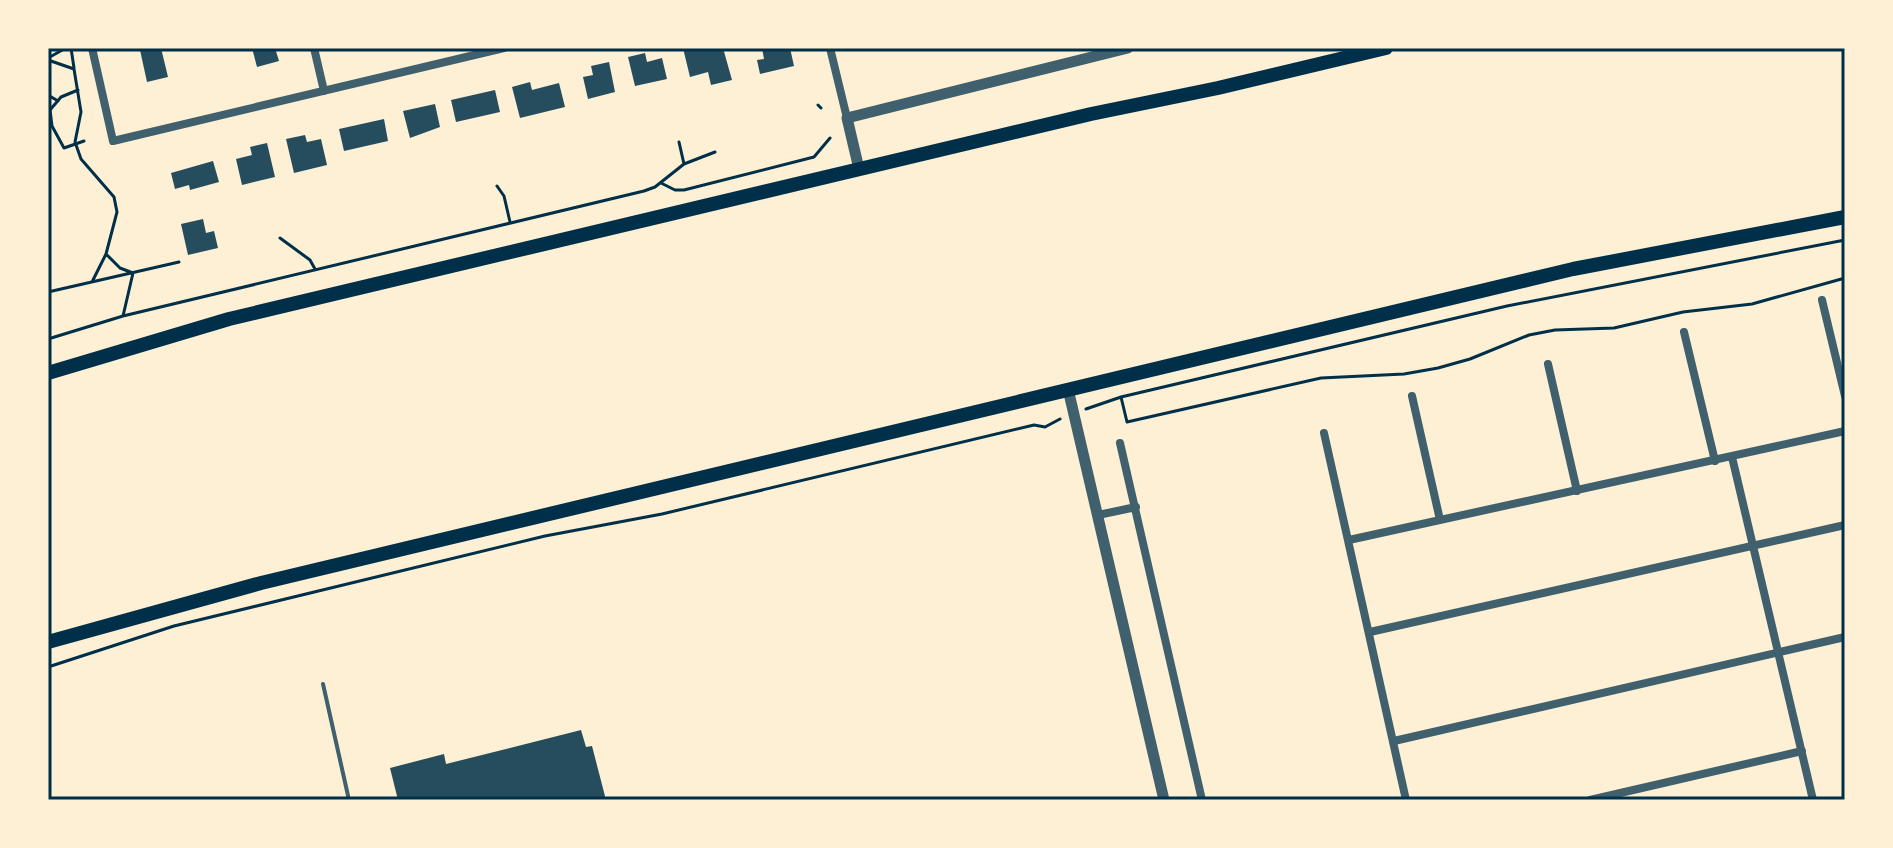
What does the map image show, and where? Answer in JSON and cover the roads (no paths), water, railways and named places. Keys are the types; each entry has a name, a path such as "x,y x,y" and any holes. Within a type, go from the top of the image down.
{"highway":[{"path":"48,373 229,319 1386,48"},
{"path":"48,642 261,583 1573,269 1845,217"}],"street":[{"path":"92,48 113,141 504,48"},
{"path":"314,48 324,91"},
{"path":"830,48 859,169"},
{"path":"847,118 1128,48"},
{"path":"1822,300 1845,396"},
{"path":"1684,332 1715,461"},
{"path":"1548,364 1577,491"},
{"path":"1068,389 1164,800"},
{"path":"1412,396 1440,520"},
{"path":"1349,540 1845,431"},
{"path":"1324,433 1406,800"},
{"path":"1120,443 1202,800"},
{"path":"1732,457 1813,800"},
{"path":"1098,515 1136,507"},
{"path":"1370,632 1845,525"},
{"path":"1394,741 1845,637"},
{"path":"1590,800 1802,751"}],"lane":[{"path":"323,684 349,800"}]}
